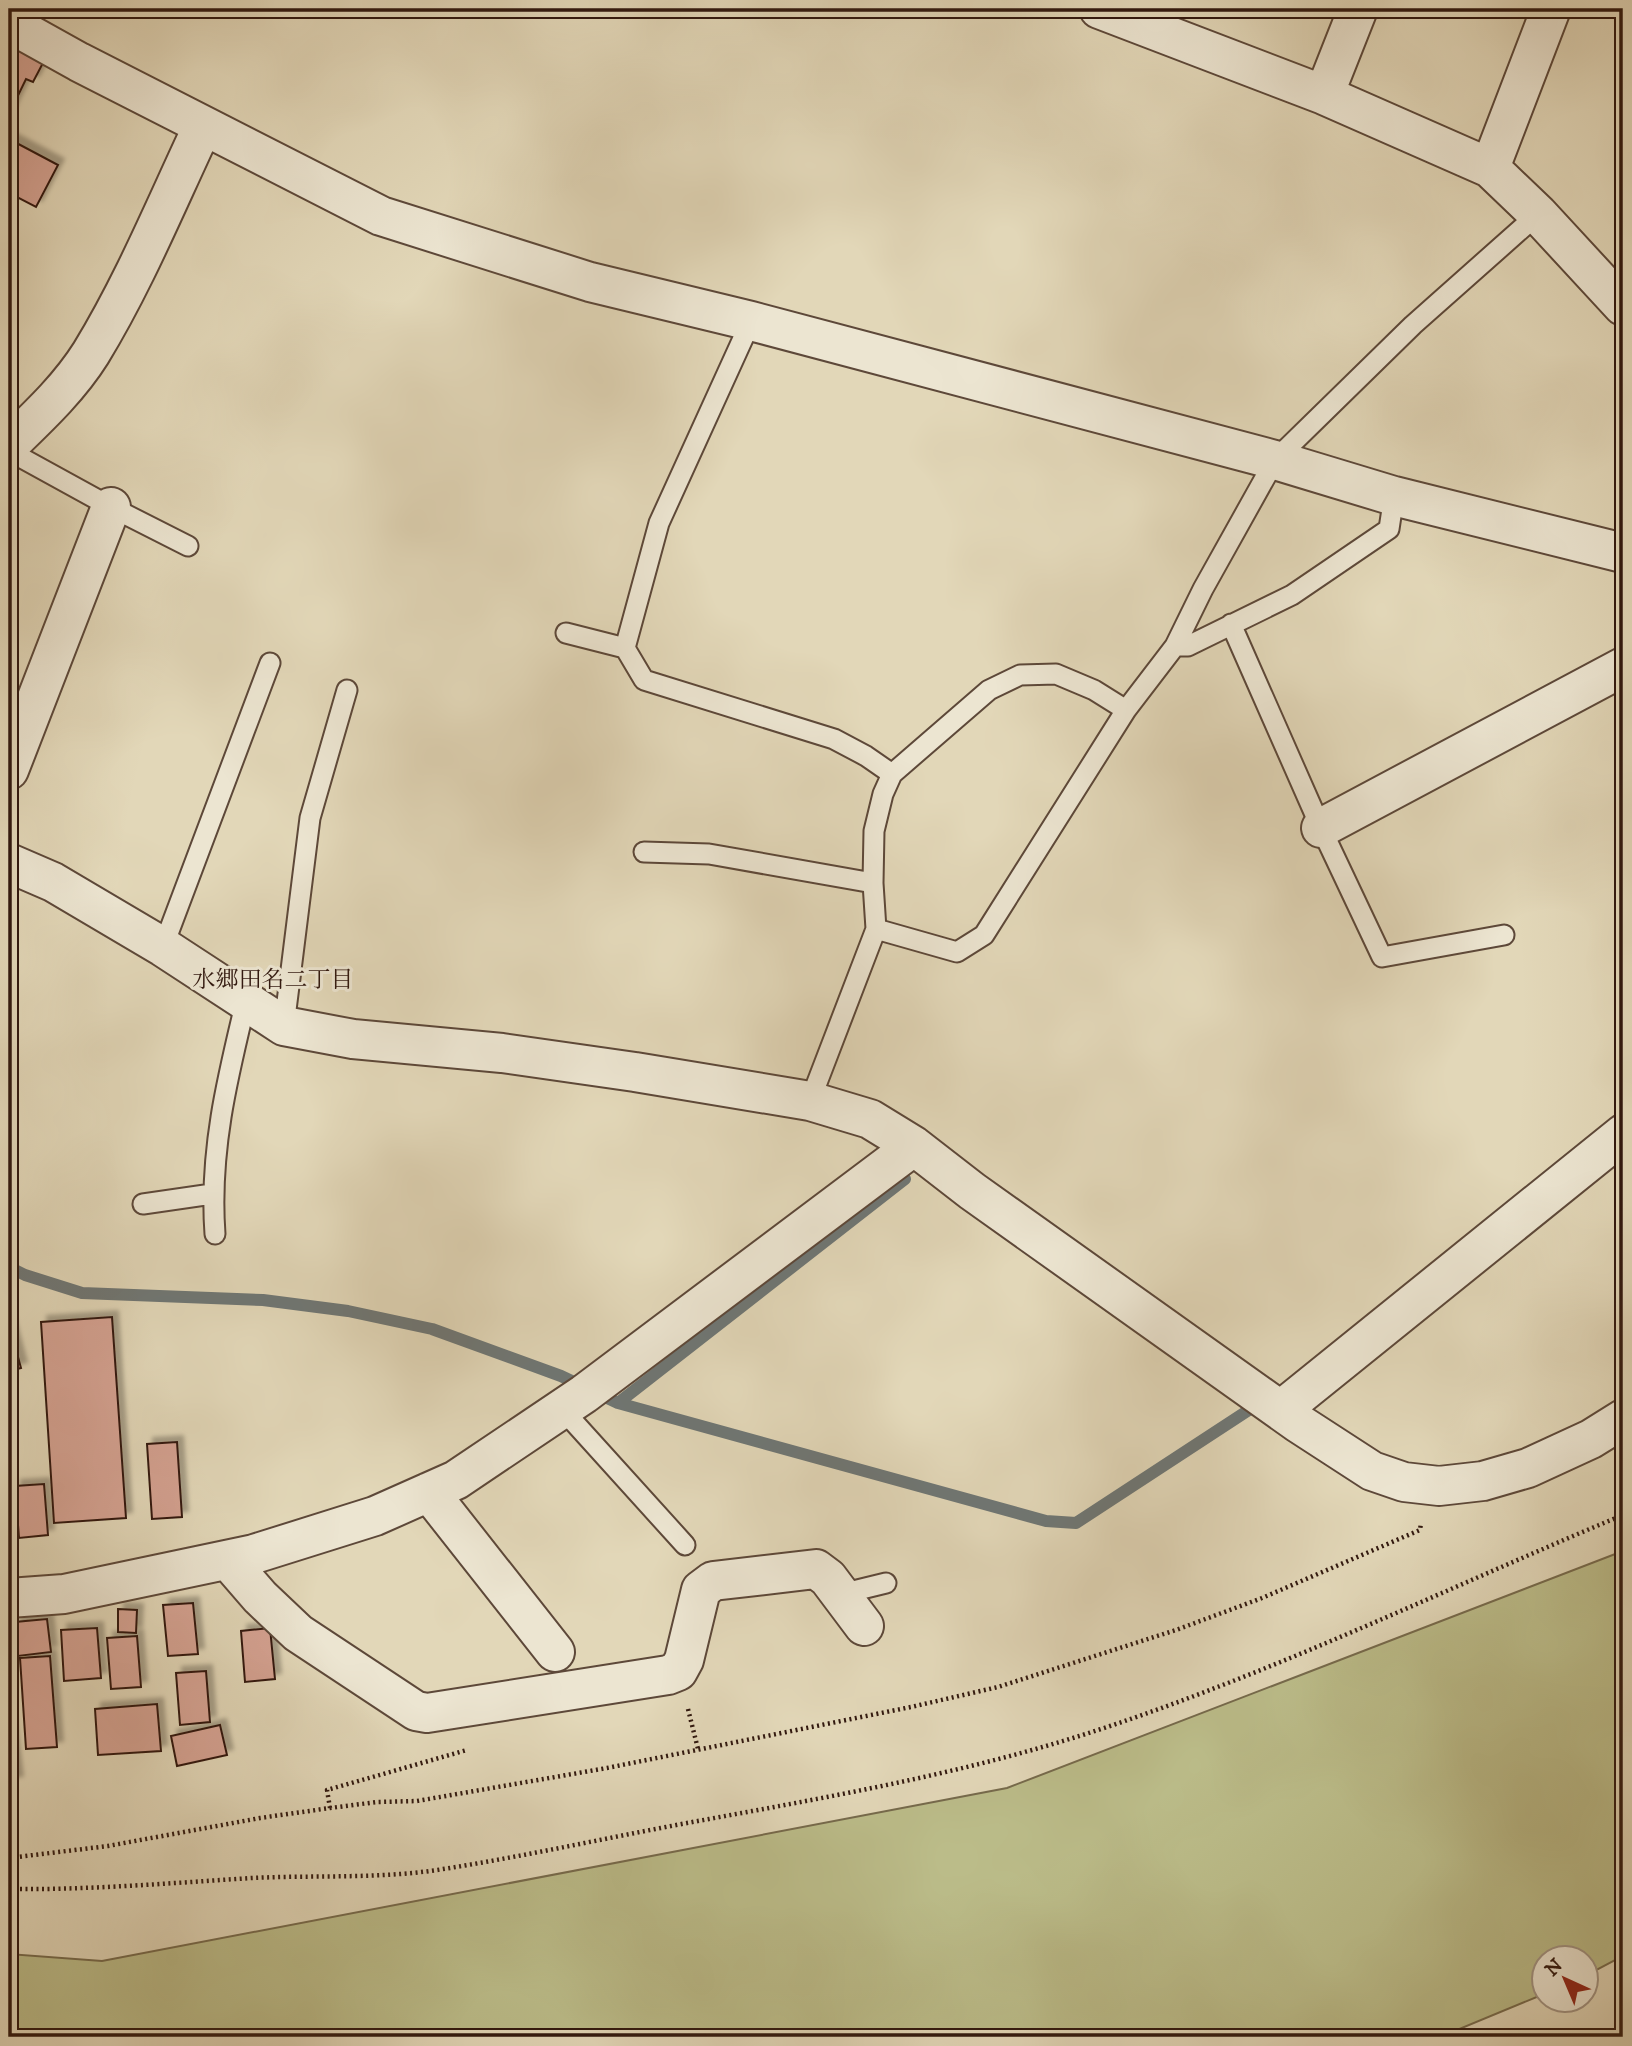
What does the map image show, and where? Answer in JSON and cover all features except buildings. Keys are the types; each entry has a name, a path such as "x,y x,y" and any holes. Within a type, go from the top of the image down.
{"street":[{"path":"1099,9 1325,95 1490,168 1538,214 1623,306"},
{"path":"1325,95 1358,9"},
{"path":"1490,168 1551,9"},
{"path":"21,21 203,126 381,216 590,282 751,321 1275,460 1394,496 1623,553"},
{"path":"9,445 51,404 90,354 127,288 203,126"},
{"path":"9,770 111,507"},
{"path":"1321,828 1623,667"},
{"path":"9,863 53,881 163,947 284,1026 353,1039 502,1053 810,1101 870,1119 914,1146 972,1191 1243,1384 1372,1471 1404,1482 1439,1486 1483,1481 1528,1468 1591,1439 1623,1419"},
{"path":"1281,1410 1623,1134"},
{"path":"9,1598 64,1594 254,1554 375,1516 456,1480 586,1392 914,1146"},
{"path":"429,1492 555,1652"},
{"path":"228,1560 260,1597 298,1633 416,1711 426,1713 668,1675 678,1671 684,1660 701,1590 713,1581 816,1569 823,1573 841,1594 864,1626"}],"lane":[{"path":"876,929 957,952 984,935 1126,710 1175,646 1203,589 1275,460 1413,325 1538,214"},
{"path":"625,648 659,523 751,321"},
{"path":"9,451 188,546"},
{"path":"1175,646 1188,646 1292,595 1389,529 1394,496"},
{"path":"1231,624 1321,828 1382,957 1504,935"},
{"path":"566,633 625,648 645,680 834,739 892,774"},
{"path":"163,947 270,663"},
{"path":"810,1101 876,929 874,831 883,794 892,774 989,690 1020,675 1056,674 1094,690 1126,710"},
{"path":"284,1026 310,818 347,690"},
{"path":"644,852 709,855 873,884"},
{"path":"215,1234 212,1194 218,1131 246,1001"},
{"path":"143,1204 212,1194"},
{"path":"586,1392 685,1545"},
{"path":"841,1594 886,1583"}],"path":[{"path":"9,1889 81,1890 258,1878 325,1878 432,1871 936,1775 1108,1727 1202,1694 1288,1661 1623,1515"},
{"path":"9,1858 108,1846 318,1810 377,1802 417,1801 607,1768 911,1707 998,1686 1176,1630 1262,1598 1420,1530"}],"green space":[{"path":"1623,1551 1623,1956 1600,1968 1600,1944 1530,1944 1530,2000 1440,2037 9,2037 9,1954 102,1961 1007,1788"}],"waterway":[{"path":"618,1403 905,1179"},
{"path":"9,1267 25,1275 82,1293 263,1300 348,1311 432,1329 561,1376 618,1403 1046,1521 1076,1523 1261,1402"}],"district":[{"name":"水郷田名二丁目","path":"273,979"}]}
